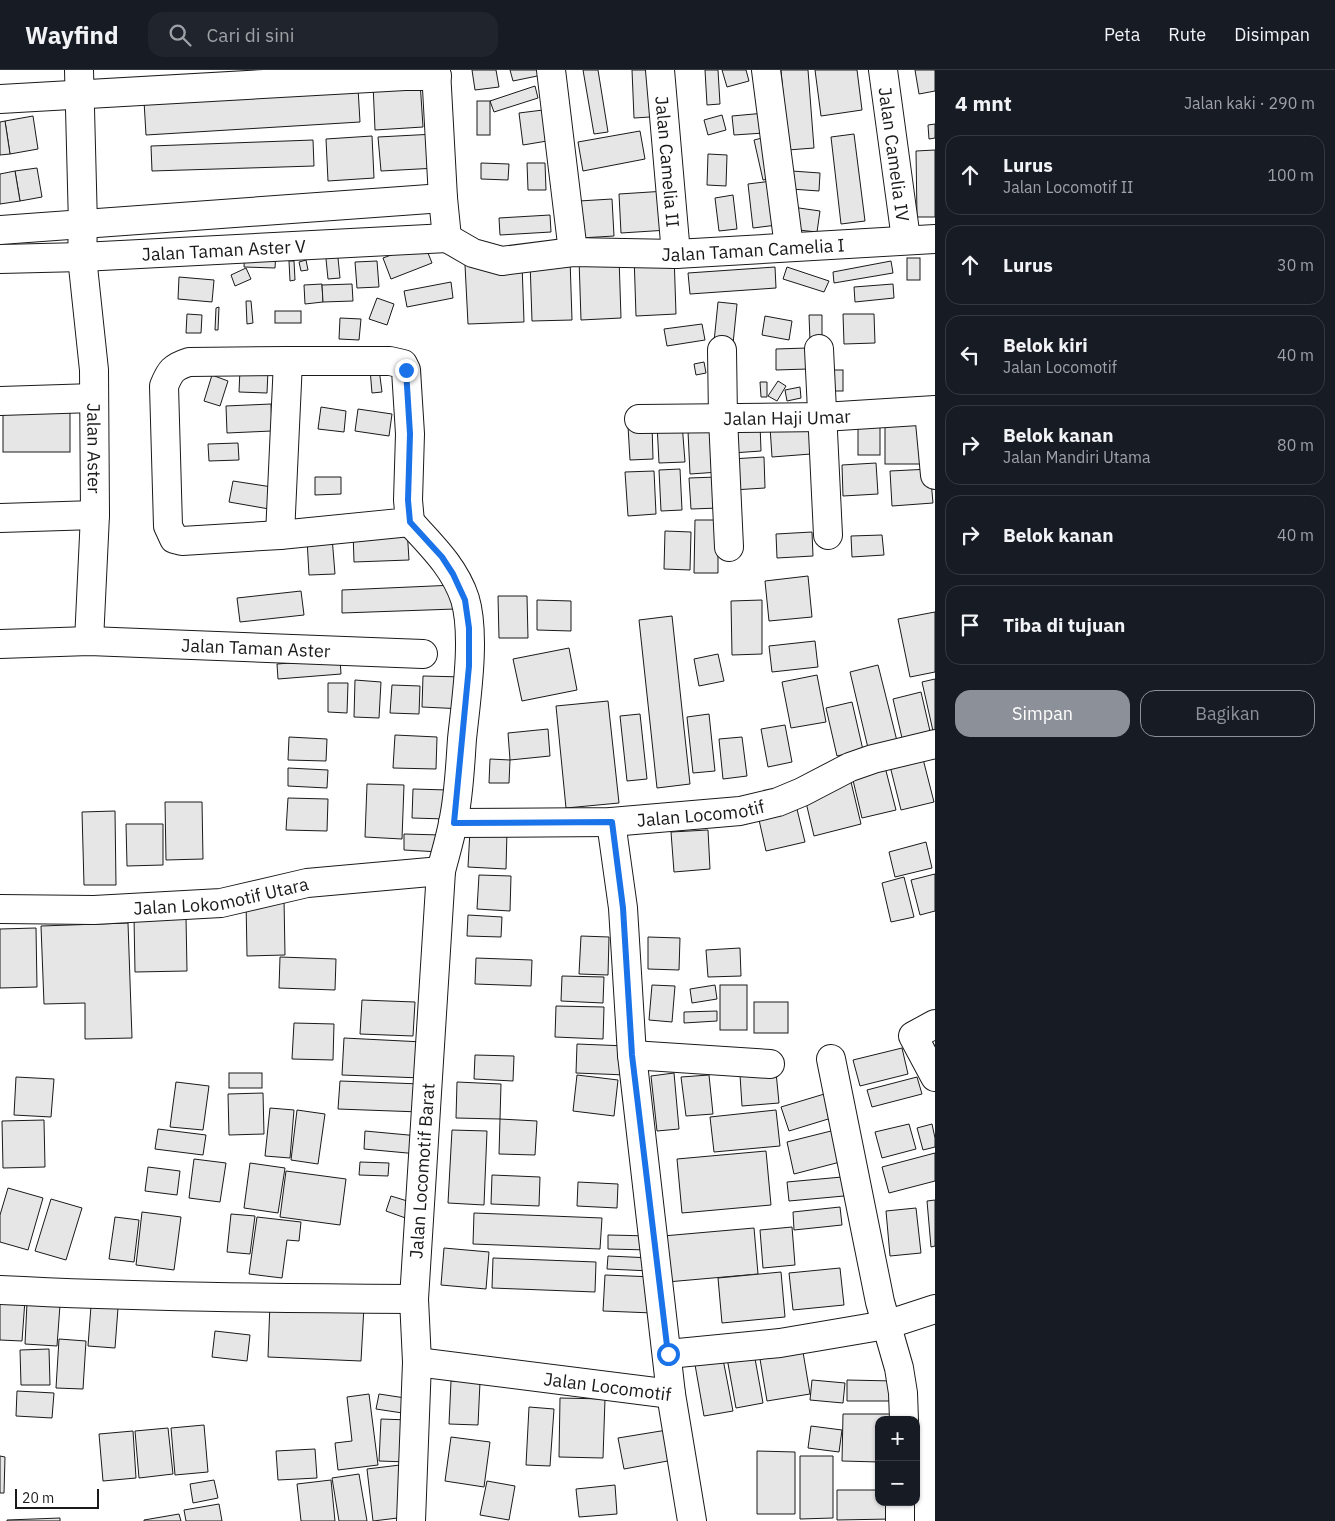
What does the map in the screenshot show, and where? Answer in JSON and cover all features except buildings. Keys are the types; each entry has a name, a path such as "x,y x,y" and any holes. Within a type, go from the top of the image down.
{"street":[{"path":"551,70 573,252"},
{"name":"Jalan Camelia II","path":"660,70 676,254"},
{"path":"766,70 789,247"},
{"name":"Jalan Camelia IV","path":"883,70 906,239"},
{"path":"0,98 80,82 405,76 436,73 447,238"},
{"name":"Jalan Aster","path":"80,82 82,257 94,370 96,515 89,641"},
{"name":"Jalan Taman Aster V","path":"0,230 443,198"},
{"name":"Jalan Taman Camelia I","path":"447,238 473,253 502,261 573,252 676,254 906,239 935,239"},
{"name":"Jalan Taman Aster V","path":"0,260 447,238"},
{"path":"819,349 828,535"},
{"path":"722,350 723,418 730,547"},
{"path":"280,536 288,361"},
{"path":"288,361 390,361 404,364 410,434 408,500 410,522 280,536 182,541 174,539 168,526 164,386 169,373 178,366 188,362 288,361"},
{"path":"0,402 94,398"},
{"path":"932,410 935,475"},
{"name":"Jalan Haji Umar","path":"639,419 822,417 932,410"},
{"path":"0,518 96,515"},
{"name":"Jalan Locomotif Barat","path":"410,522 442,557 461,589 467,609 469,628 469,666 454,823 441,871 414,1299 417,1362 411,1521"},
{"path":"0,644 89,641"},
{"name":"Jalan Taman Aster","path":"89,641 423,654"},
{"name":"Jalan Locomotif","path":"454,823 612,822 740,811 778,802 850,767 873,759 935,744"},
{"path":"612,822 625,927 632,1055 668,1354 671,1394"},
{"name":"Jalan Lokomotif Utara","path":"0,909 94,910 221,903 307,883 441,871"},
{"path":"935,1024 913,1036 935,1077"},
{"path":"632,1055 770,1064"},
{"path":"831,1059 886,1324 900,1368 904,1416"},
{"path":"0,1290 224,1298 414,1299"},
{"path":"668,1354 780,1343 886,1324 935,1309"},
{"name":"Jalan Locomotif","path":"417,1362 671,1394 692,1521"},
{"path":"900,1506 900,1521"}],"route":[{"path":"406,370 410,434 408,500 410,522 442,557 453,574 465,600 469,628 469,666 454,823 612,822 625,927 632,1055 668,1354"}]}
